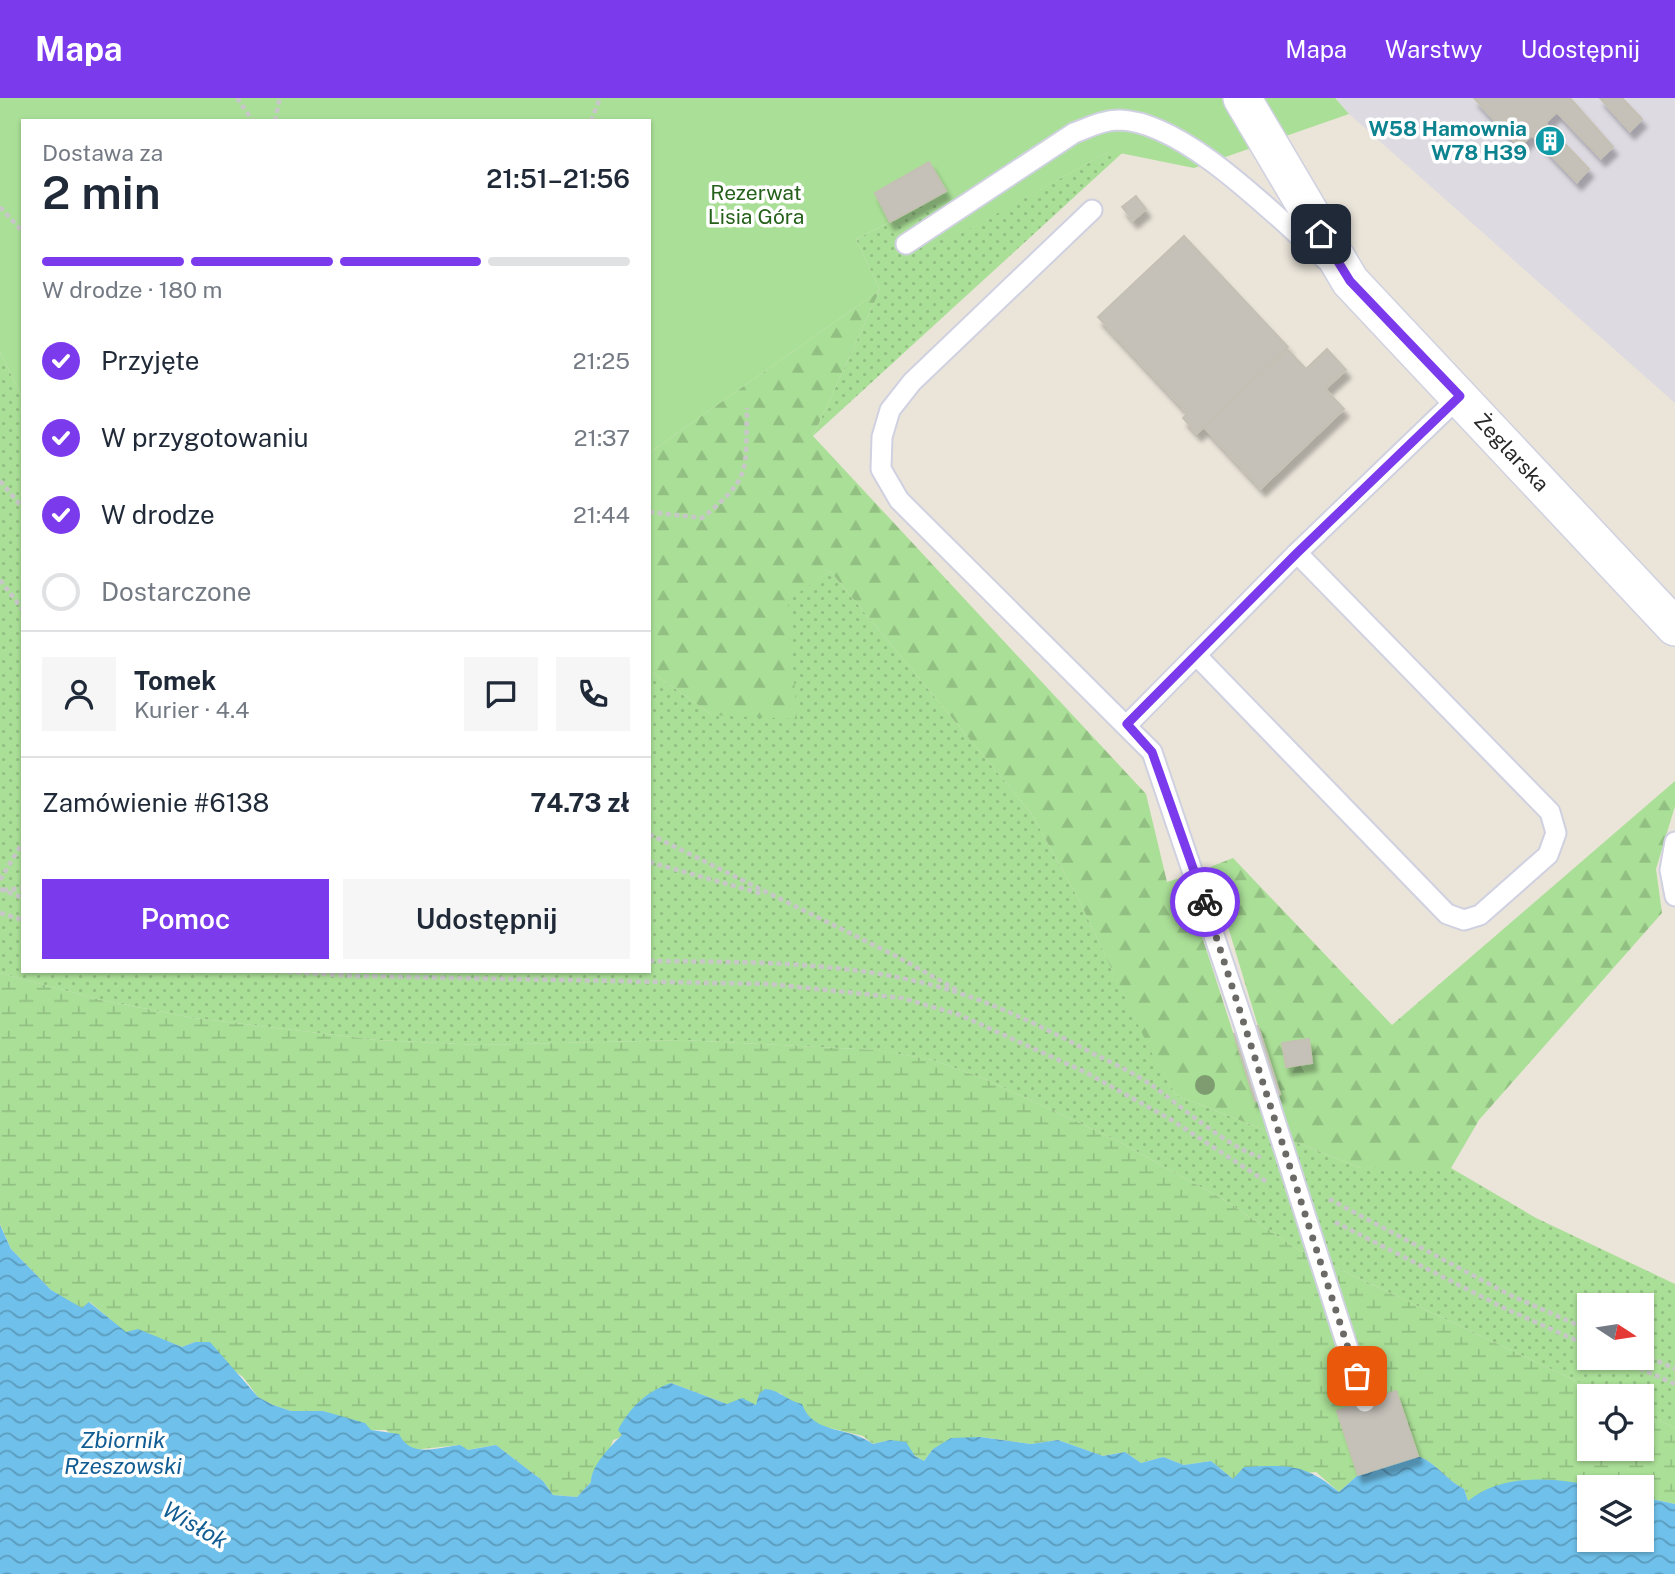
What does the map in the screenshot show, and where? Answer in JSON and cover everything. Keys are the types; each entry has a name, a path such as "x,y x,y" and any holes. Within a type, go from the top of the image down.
{"street":[{"name":"Żeglarska","path":"1242,98 1350,281 1675,627"}],"lane":[{"path":"906,244 1074,133 1102,121 1123,120 1153,128 1205,155 1350,281"},
{"path":"1093,210 912,382 890,410 882,437 881,469 900,499 1152,752 1246,1030 1365,1402"},
{"path":"1127,724 1297,553 1460,396"},
{"path":"1196,655 1447,914 1464,920 1480,915 1548,855 1556,833 1550,812 1297,553"},
{"path":"1675,842 1670,870 1675,895"}],"path":[{"path":"237,98 252,119"},
{"path":"275,119 280,98"},
{"path":"592,119 600,98"},
{"path":"0,206 21,230"},
{"path":"651,512 702,518 731,495 745,470 747,408"},
{"path":"0,481 21,506"},
{"path":"0,580 21,607"},
{"path":"651,835 896,956 967,996 906,979 854,971 771,964 651,961"},
{"path":"0,880 21,845"},
{"path":"651,863 778,898"},
{"path":"1,889 21,888"},
{"path":"1,889 21,897"},
{"path":"0,913 21,919"},
{"path":"309,973 757,984 815,987 902,998 971,1019 1086,1072 1170,1119 1278,1189"},
{"path":"1327,1218 1504,1308 1577,1341"},
{"path":"1654,1359 1675,1369"},
{"path":"1643,1370 1675,1384"}],"shaded area":[{"path":"1335,98 1675,98 1675,403 1349,114"}],"green space":[{"name":"Rezerwat Lisia Góra","path":"0,98 1335,98 1349,114 1194,168 1110,151 949,240 936,199 856,239 880,290 651,452 651,119 21,119 21,395 0,352"},
{"path":"1131,145 813,436 880,290 856,239 936,199 950,239 1110,151"},
{"path":"880,290 813,436 1146,794 1167,882 1183,877 1255,1101 1258,1026 1210,867 1233,858 1392,1025 1675,781 1675,806 1656,869 1662,913 1479,1120 1451,1168 1361,1168 1176,1095 1150,1050 1078,898 1031,813 830,571 788,600 797,719 712,715 651,671 651,452"},
{"path":"0,352 21,395 21,973 651,973 651,671 712,715 788,599 830,571 1031,813 1078,898 1150,1049 1176,1095 1361,1168 1451,1168 1536,1218 1675,1284 1675,1428 1654,1418 1654,1384 1583,1384 1295,1248 1226,1201 1116,1140 985,1079 933,1060 876,1050 684,1040 481,1045 377,1040 194,1018 101,1000 0,973"},
{"path":"0,973 101,1000 194,1018 377,1040 481,1045 684,1040 877,1050 933,1060 985,1079 1116,1140 1226,1201 1295,1248 1583,1384 1577,1384 1577,1461 1654,1461 1654,1418 1675,1428 1675,1504 1654,1500 1654,1475 1577,1475 1577,1483 1468,1501 1464,1489 1418,1456 1396,1392 1338,1411 1358,1475 1339,1492 1316,1472 1233,1479 1211,1461 1184,1465 1163,1457 1141,1463 1125,1452 1103,1456 1058,1440 1031,1444 980,1437 933,1449 924,1461 890,1440 873,1444 863,1436 817,1425 780,1393 759,1394 757,1406 727,1404 671,1383 619,1438 613,1440 594,1471 591,1482 577,1497 553,1495 543,1481 496,1445 467,1450 460,1445 412,1450 386,1430 371,1430 323,1411 291,1411 273,1405 258,1397 243,1377 195,1342 182,1347 138,1330 126,1333 90,1302 82,1309 51,1290 11,1249 0,1224"}],"water":[{"name":"Zbiornik Rzeszowski","path":"0,1225 11,1249 51,1290 82,1308 89,1302 126,1332 138,1329 182,1347 195,1342 210,1342 258,1397 273,1405 291,1411 323,1411 365,1423 371,1430 399,1434 410,1446 417,1449 460,1445 468,1450 496,1445 543,1481 553,1495 577,1497 591,1482 594,1469 603,1456 622,1435 618,1430 628,1414 647,1395 671,1383 727,1404 742,1398 756,1405 759,1394 765,1389 775,1391 802,1404 807,1414 823,1426 864,1438 873,1444 890,1440 906,1442 915,1456 924,1461 933,1449 951,1438 980,1437 1031,1444 1058,1440 1103,1456 1125,1452 1141,1463 1163,1457 1184,1465 1211,1461 1233,1479 1244,1467 1284,1466 1316,1476 1339,1492 1358,1475 1418,1456 1464,1489 1468,1501 1498,1485 1514,1481 1549,1480 1577,1483 1577,1552 1654,1552 1654,1500 1675,1504 1675,1574 0,1574"}],"building":[{"name":"W58 Hamownia W78 H39","path":"1474,98 1570,98 1613,147 1601,158 1557,112 1545,123 1589,169 1577,182 1532,135 1519,147"},
{"path":"1600,98 1622,98 1642,119 1630,131"},
{"path":"929,162 946,191 890,222 875,193"},
{"path":"1136,196 1146,209 1133,220 1122,207"},
{"path":"1184,236 1288,347 1197,433 1183,418 1188,413 1098,317"},
{"path":"1287,349 1306,369 1327,349 1346,370 1325,389 1344,409 1261,488 1204,427"},
{"path":"1258,1026 1280,1094 1255,1101 1234,1034"},
{"path":"1309,1039 1312,1063 1286,1067 1282,1043"},
{"path":"1396,1391 1418,1456 1358,1475 1337,1411"}],"way so far":[{"path":"1205,902 1357,1376"}],"place":[{"name":"W58 Hamownia W78 H39","path":"1550,141"}],"route":[{"path":"1205,902 1152,752 1127,724 1297,553 1460,396 1350,281 1321,234"}],"water label":[{"name":"Wisłok","path":"195,1525"}]}
